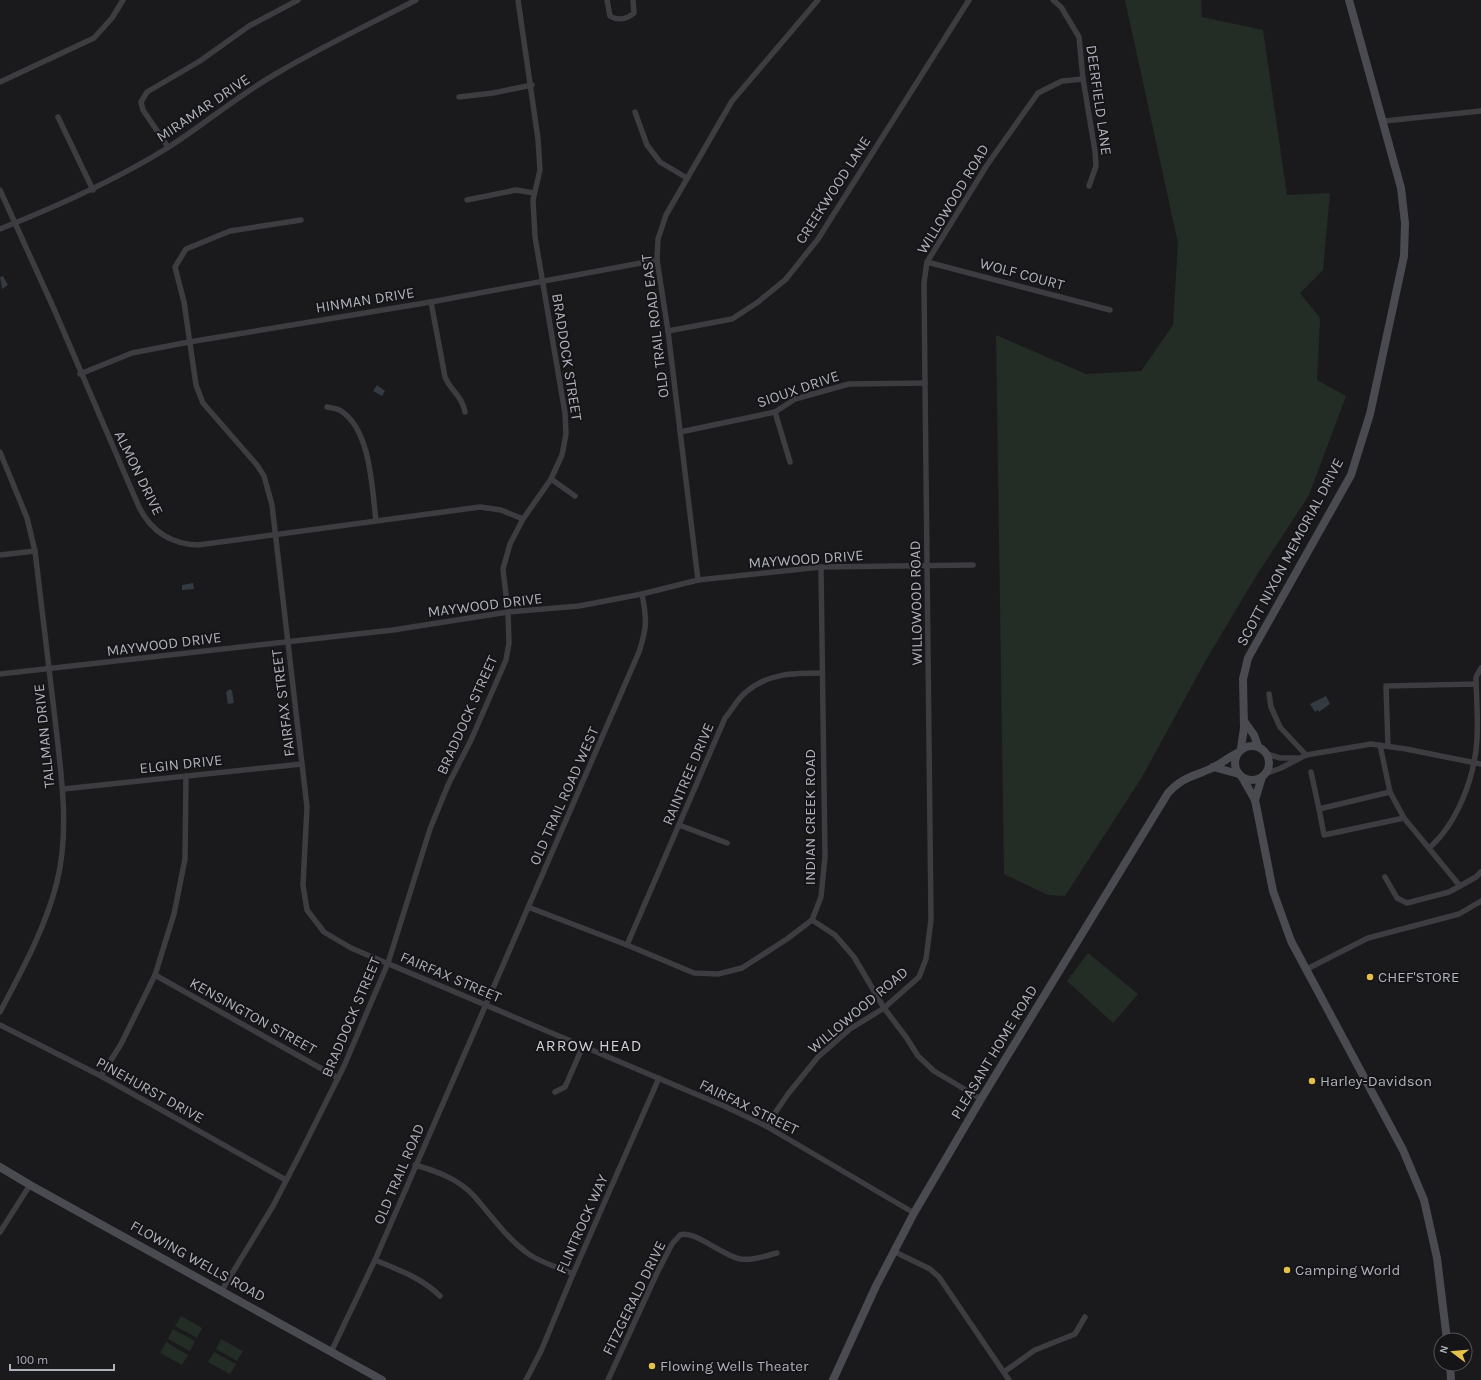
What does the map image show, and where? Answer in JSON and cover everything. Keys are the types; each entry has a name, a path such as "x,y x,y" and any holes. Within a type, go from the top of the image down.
{"main road":[{"name":"SCOTT NIXON MEMORIAL DRIVE","path":"1239,750 1244,721 1243,679 1248,658 1351,475 1370,414 1404,256 1405,223 1401,188 1384,121 1349,0"},
{"path":"1244,721 1254,735 1258,746 1267,754 1269,766 1255,800"},
{"path":"1258,746 1253,745 1239,750 1234,764 1255,800 1276,902 1291,941 1403,1150 1424,1200 1436,1250 1446,1332"},
{"name":"PLEASANT HOME ROAD","path":"833,1380 893,1252 914,1213 981,1099 1168,793 1178,783 1190,775 1213,767 1239,750"},
{"path":"1213,767 1254,780 1264,775"},
{"name":"FLOWING WELLS ROAD","path":"0,1167 382,1380"}],"street":[{"path":"0,82 94,38 112,18 123,0"},
{"path":"168,148 143,110 141,102 147,92 200,61 249,26 298,0"},
{"name":"MIRAMAR DRIVE","path":"0,228 92,190 168,148 209,120 239,96 279,72 416,0"},
{"name":"BRADDOCK STREET","path":"222,1290 286,1180 338,1078 388,963 430,829 448,785 471,740 506,660 509,643 508,612 503,569 510,544 523,519 551,479 562,455 566,434 565,413 536,237 534,193 540,170 538,139 532,85 518,0"},
{"path":"607,0 610,16 615,19 628,18 634,13 633,0"},
{"name":"OLD TRAIL ROAD EAST","path":"698,580 668,331 657,260 658,239 666,215 732,101 818,0"},
{"name":"CREEKWOOD LANE","path":"668,331 732,319 758,302 786,279 818,239 969,0"},
{"name":"DEERFIELD LANE","path":"1053,0 1062,7 1079,37 1083,79 1096,158 1096,166 1089,186"},
{"name":"WILLOWOOD ROAD","path":"766,1126 788,1094 818,1057 850,1029 884,1008 919,977 926,959 931,920 924,283 927,262 987,165 1038,93 1062,81 1083,79"},
{"path":"459,98 532,85"},
{"path":"1384,121 1481,111"},
{"path":"635,112 647,145 660,162 687,178"},
{"path":"58,117 92,190"},
{"name":"ALMON DRIVE","path":"0,190 54,309 80,374 138,507 154,529 171,540 198,545 480,508 501,510 523,519"},
{"path":"467,200 516,190 534,193"},
{"name":"FAIRFAX STREET","path":"302,220 230,231 186,249 175,267 184,302 196,385 203,403 214,418 251,456 264,476 272,505 307,807 303,885 307,910 324,932 351,948 659,1078 766,1126 914,1213"},
{"name":"HINMAN DRIVE","path":"80,374 132,353 189,342 431,302 657,260"},
{"name":"WOLF COURT","path":"927,262 1110,310"},
{"path":"431,302 445,377 448,384 463,401 465,412"},
{"name":"SIOUX DRIVE","path":"680,432 775,412 795,399 849,384 925,383"},
{"path":"326,407 340,410 349,418 359,432 367,455 376,521"},
{"path":"775,412 790,462"},
{"name":"TALLMAN DRIVE","path":"0,452 28,518 35,551 62,789 63,834 57,881 47,914 33,949 0,1012"},
{"path":"551,479 575,496"},
{"path":"0,555 35,551"},
{"name":"MAYWOOD DRIVE","path":"0,674 49,670 393,630 508,612 579,606 642,594 698,580 821,567 927,565 973,566"},
{"name":"INDIAN CREEK ROAD","path":"528,907 628,945 694,973 718,974 742,968 787,940 812,920 821,897 824,857 821,567"},
{"name":"OLD TRAIL ROAD WEST","path":"485,1004 639,652 646,632 646,616 642,594"},
{"path":"1429,848 1448,827 1474,764 1478,723 1476,677 1481,668"},
{"name":"RAINTREE DRIVE","path":"628,945 725,718 746,692 768,678 794,673 822,673"},
{"path":"1388,746 1386,686 1476,684"},
{"path":"1268,694 1271,706 1280,727 1306,756"},
{"path":"1380,745 1390,792 1404,818 1460,886"},
{"path":"1264,775 1299,758 1351,746 1388,746 1474,764 1481,764"},
{"path":"1267,754 1280,758 1299,758"},
{"name":"ELGIN DRIVE","path":"62,789 302,764"},
{"path":"1311,772 1324,835 1404,818"},
{"path":"101,1076 121,1044 155,975 174,914 185,858 186,776"},
{"path":"1319,809 1390,792"},
{"path":"679,825 727,842"},
{"path":"1385,877 1397,898 1407,903 1449,892 1476,877 1481,872"},
{"path":"1307,969 1368,938 1459,914 1481,902"},
{"path":"812,920 835,935 854,957 884,1008 918,1056 934,1071 981,1099"},
{"name":"KENSINGTON STREET","path":"155,975 338,1078"},
{"name":"OLD TRAIL ROAD","path":"331,1352 375,1260 485,1004"},
{"name":"PINEHURST DRIVE","path":"0,1025 101,1076 286,1180"},
{"path":"555,1092 565,1087 583,1046"},
{"name":"FLINTROCK WAY","path":"526,1380 540,1352 659,1078"},
{"path":"415,1165 436,1170 465,1187 494,1221 526,1253 573,1274"},
{"path":"0,1232 30,1185"},
{"name":"FITZGERALD DRIVE","path":"608,1380 664,1259 672,1244 680,1235 689,1234 726,1255 740,1259 754,1259 777,1253"},
{"path":"893,1252 930,1269 939,1277 1009,1380"},
{"path":"375,1260 416,1277 429,1285 440,1296"},
{"path":"1004,1372 1035,1350 1075,1334 1085,1317"}],"shaded area":[{"path":"1125,0 1201,0 1202,17 1263,30 1287,195 1330,193 1323,270 1300,293 1320,318 1317,380 1346,396 1309,495 1255,578 1206,660 1142,777 1065,896 1048,895 1004,874 996,335 1086,374 1141,371 1173,325 1178,243"},
{"path":"3,276 8,285 2,289 0,277"},
{"path":"377,385 385,391 382,396 373,391"},
{"path":"193,583 194,589 182,590 182,585"},
{"path":"230,689 232,691 234,703 228,704 226,692"},
{"path":"1326,696 1330,704 1319,712 1318,710 1315,712 1310,704"},
{"path":"1088,953 1138,994 1113,1023 1067,981"},
{"path":"181,1316 202,1328 197,1338 175,1326"},
{"path":"173,1329 195,1341 190,1351 168,1339"},
{"path":"221,1339 243,1351 237,1361 216,1349"},
{"path":"166,1342 188,1355 182,1365 160,1353"},
{"path":"214,1352 236,1364 230,1374 208,1362"}],"place":[{"name":"CHEF'STORE","path":"1370,977"},
{"name":"Harley-Davidson","path":"1312,1081"},
{"name":"Camping World","path":"1287,1270"},
{"name":"Flowing Wells Theater","path":"652,1366"}],"district":[{"name":"ARROW HEAD","path":"589,1045"}]}
